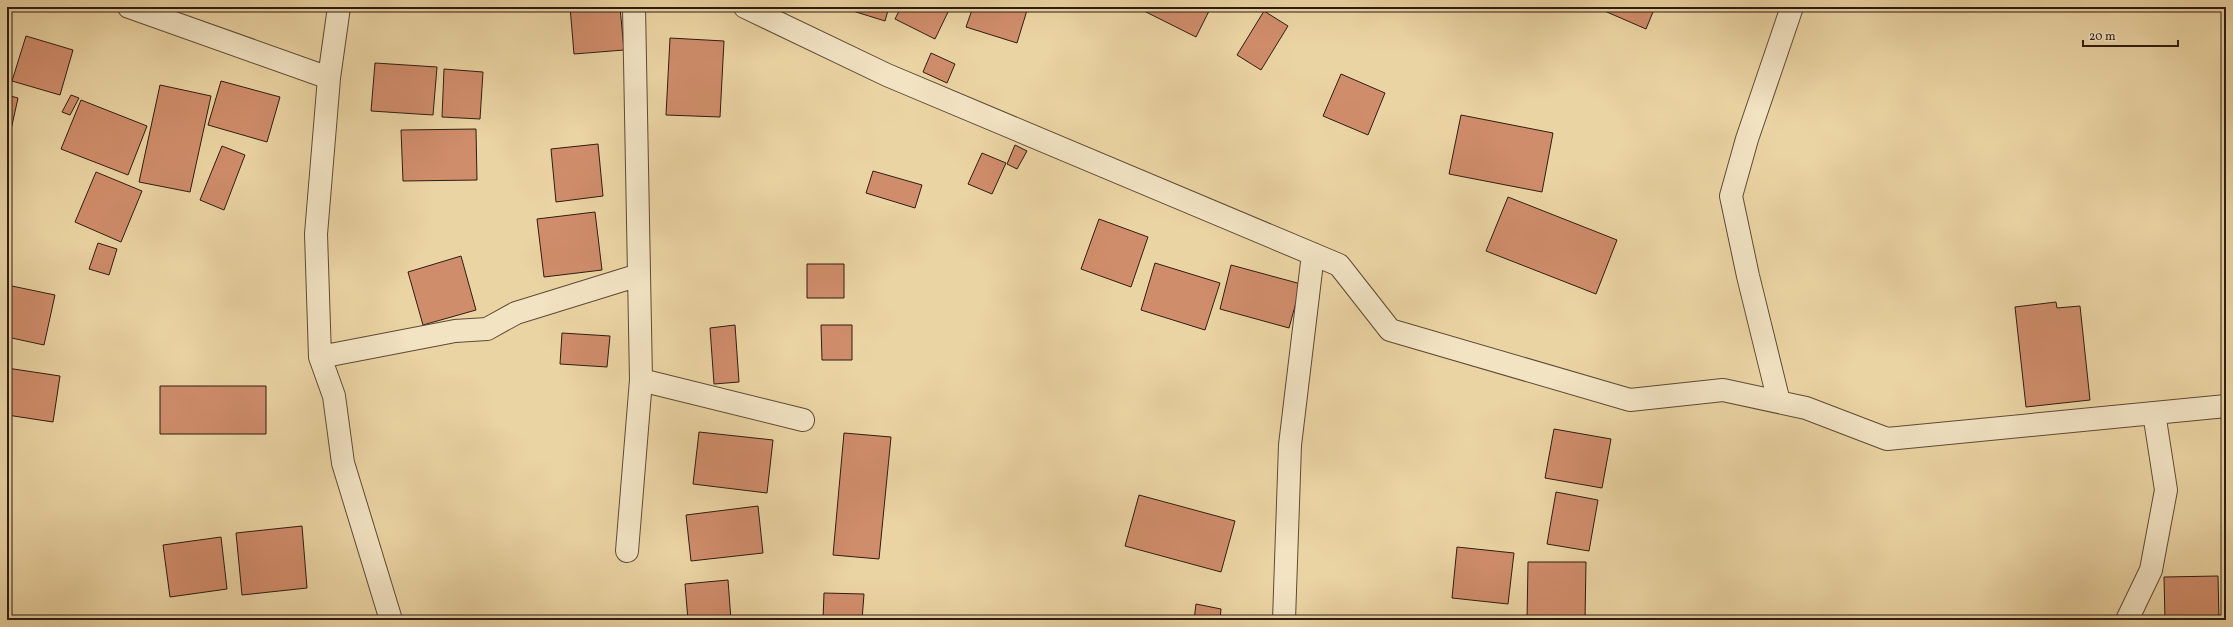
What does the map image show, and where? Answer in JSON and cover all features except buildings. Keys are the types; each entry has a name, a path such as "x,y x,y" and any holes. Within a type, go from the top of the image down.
{"street":[{"path":"129,7 329,78"},
{"path":"339,7 329,78 316,234 320,357 334,396 343,463 392,620"},
{"path":"627,551 641,380 634,7"},
{"path":"745,7 887,75 1339,265 1390,330 1630,400 1723,390 1806,408 1887,440 2226,406"},
{"path":"1779,402 1748,276 1731,196 1747,138 1792,7"},
{"path":"1284,620 1290,445 1313,254"},
{"path":"320,357 455,331 487,329 516,313 639,275"},
{"path":"641,380 802,420"},
{"path":"2127,620 2151,570 2166,490 2154,413"}]}
